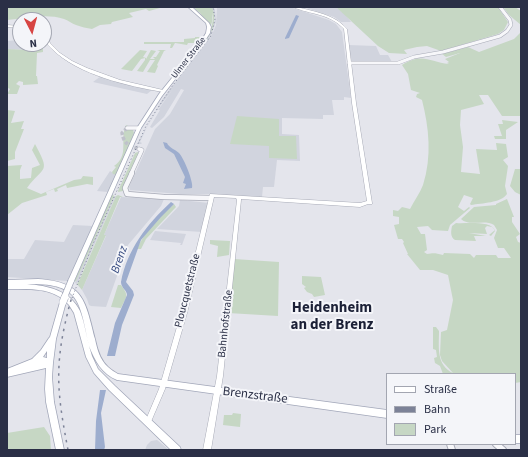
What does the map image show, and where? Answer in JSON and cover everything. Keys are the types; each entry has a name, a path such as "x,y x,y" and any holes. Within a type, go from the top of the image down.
{"main road":[{"name":"Ulmer Straße","path":"53,336 71,281 139,128 164,90 203,42 209,32 208,24 190,7"},
{"path":"212,197 362,207 370,203 354,103 345,30 340,23 332,18 294,7"},
{"path":"52,47 76,64 104,76 154,90 164,90"},
{"name":"Ploucquetstraße","path":"148,422 163,384 184,313 212,197"},
{"name":"Bahnhofstraße","path":"207,450 217,391 238,198"},
{"name":"Brenzstraße","path":"7,282 52,284 68,288 74,293 82,306 92,344 99,362 114,376 386,414"},
{"path":"7,286 51,289 62,294 69,300 77,312 87,350 94,369 101,378 177,450"},
{"path":"34,361 43,352 53,336"},
{"path":"53,336 50,364 50,402 60,450"},
{"path":"7,373 34,361 42,360 50,364"},
{"path":"7,373 50,364"}],"street":[{"path":"349,63 399,63 416,57 443,52 498,36 506,32 510,27 510,20 500,7"},
{"path":"127,128 139,128"},
{"path":"141,149 126,185 126,193 131,195 164,197 212,197"}],"shaded area":[{"path":"212,7 215,9 216,22 208,44 216,25 217,7 290,7 329,20 336,24 342,32 351,98 344,97 344,100 332,100 334,115 323,115 323,119 282,118 282,134 299,135 300,161 277,160 274,187 263,187 262,197 180,194 130,190 129,187 155,129 170,114 184,90 181,89 164,117 152,128 150,127 160,110 158,110 173,89 157,110 147,127 140,142 142,143 137,144 162,100 209,37 215,19"},
{"path":"303,7 336,7 345,14 351,22 341,22 334,17"},
{"path":"7,41 12,41 12,49 7,49"},
{"path":"348,45 376,46 380,55 388,55 392,62 352,62"},
{"path":"101,76 152,90 147,94 93,82"},
{"path":"110,171 117,175 108,192 97,191"},
{"path":"114,196 116,196 77,284 75,283"},
{"path":"121,197 164,199 161,206 128,245 106,307 91,306 89,305 82,290 106,236 104,235"},
{"path":"180,200 209,203 202,232 157,229 179,206"},
{"path":"73,225 93,226 68,281 7,277 7,259 24,259 35,240 64,242"},
{"path":"155,231 186,234 182,245 180,245 181,243 150,240"},
{"path":"157,440 169,450 145,450 151,441"}],"green space":[{"path":"7,7 160,8 149,11 146,9 129,13 133,17 112,22 111,24 100,25 92,29 52,16 52,12 12,12 12,19 7,20"},
{"path":"194,7 212,7 214,13 213,28 208,38 202,47 209,35 213,22 213,17 212,12 212,22 210,28 200,13"},
{"path":"336,7 498,7 508,22 504,30 498,34 441,51 427,46 404,50 407,54 389,53 378,46"},
{"path":"503,7 515,7 521,11 521,25 509,15"},
{"path":"520,33 521,116 502,116 488,95 479,95 484,104 461,110 460,125 463,147 461,172 480,174 476,149 497,150 496,143 506,144 508,157 503,160 508,166 505,186 507,194 496,201 471,205 470,204 473,198 464,195 458,207 464,211 469,207 470,208 450,225 448,231 432,230 428,226 417,227 421,234 425,234 427,250 424,252 427,254 470,254 474,258 476,255 496,255 498,258 511,258 504,248 498,248 494,238 497,230 494,225 490,223 473,223 461,219 474,207 496,205 507,199 514,217 512,217 512,222 520,234 516,237 518,242 521,243 521,382 516,383 516,373 453,373 442,361 440,355 441,332 447,330 453,300 448,275 433,270 420,270 407,254 402,239 398,239 394,225 399,224 399,217 393,216 393,210 398,211 402,207 410,209 423,185 428,163 428,132 422,100 416,97 417,94 420,93 411,90 408,74 402,65 409,61 421,58 449,64 447,63 449,62 445,59 460,53 446,57 442,54 468,47 479,52 514,39"},
{"path":"204,37 196,48 192,48 196,47 199,43 188,43 187,45 175,43 172,48 170,48 171,44 144,44 144,42 184,42 184,39"},
{"path":"7,49 12,49 12,52 43,52 37,53 36,76 38,84 23,85 23,82 19,81 16,84 20,86 17,94 7,94 10,89 8,88"},
{"path":"140,50 147,51 143,57 146,58 146,59 151,50 156,51 150,59 155,59 153,57 156,57 160,51 157,50 166,50 164,51 157,65 158,66 155,73 147,72 155,60 150,60 143,72 137,71 145,58 141,59 132,71 121,69"},
{"path":"7,110 15,111 11,123 24,121 21,129 24,129 15,152 15,159 7,161"},
{"path":"237,116 279,119 279,136 296,136 297,159 269,158 269,146 230,144"},
{"path":"502,120 518,122 506,130 506,139 495,139 494,136 502,136 498,124 503,124"},
{"path":"126,125 128,126 126,127 129,130 133,130 134,133 117,175 113,174 112,172 116,167 114,166 122,157 123,136"},
{"path":"35,144 44,165 41,172 27,188 41,194 74,180 81,179 83,176 93,177 93,185 87,184 67,188 66,185 57,189 58,191 55,192 54,189 46,192 47,195 22,203 7,215 7,166 22,165 20,170 20,179 31,178 32,168 40,165 32,150"},
{"path":"138,152 139,154 123,191 118,192 135,153"},
{"path":"515,169 521,169 521,195 515,192 510,186"},
{"path":"112,194 114,196 76,281 74,282"},
{"path":"118,195 123,197 120,197 104,235 106,235 82,290 77,284 116,196"},
{"path":"174,204 176,207 146,239 141,249 137,249 144,236 153,225"},
{"path":"456,223 478,223 492,227 487,226 485,228 487,234 469,233 486,236 474,236 476,241 455,240 452,237 451,232 452,226"},
{"path":"210,240 230,241 229,255 217,257 218,246 210,244"},
{"path":"234,259 279,262 278,316 228,313"},
{"path":"302,276 321,277 325,295 314,297 312,294 307,292 304,288 306,287 302,284"},
{"path":"118,285 121,285 126,294 126,298 121,308 111,307"},
{"path":"433,327 436,327 439,331 439,349 441,360 448,370 453,373 443,373 440,366 435,363 434,358 437,357 436,350 433,349"},
{"path":"233,413 241,414 240,427 223,425 224,415 232,415"},
{"path":"44,427 50,436 51,450 7,450 7,433"}],"water":[{"path":"163,142 167,143 181,156 190,176 192,188 184,189 186,184 183,183 185,177 174,154 165,148"},
{"path":"171,202 174,204 141,240 126,282 133,291 134,295 122,325 115,356 107,356 115,323 127,295 121,282 128,259 139,238 162,210"},
{"path":"100,390 106,390 101,413 105,447 104,450 95,450 96,421"}],"waterway":[{"name":"Brenz","path":"287,38 297,16"}],"tunnel":[{"path":"127,128 122,133 124,140 130,146 139,149"}],"railway":[{"path":"72,298 93,244 146,126 173,85 211,36 215,19 213,7"},
{"path":"68,450 60,402 59,373 62,342 72,297"}],"district":[{"name":"Heidenheim an der Brenz","path":"332,318"}]}
